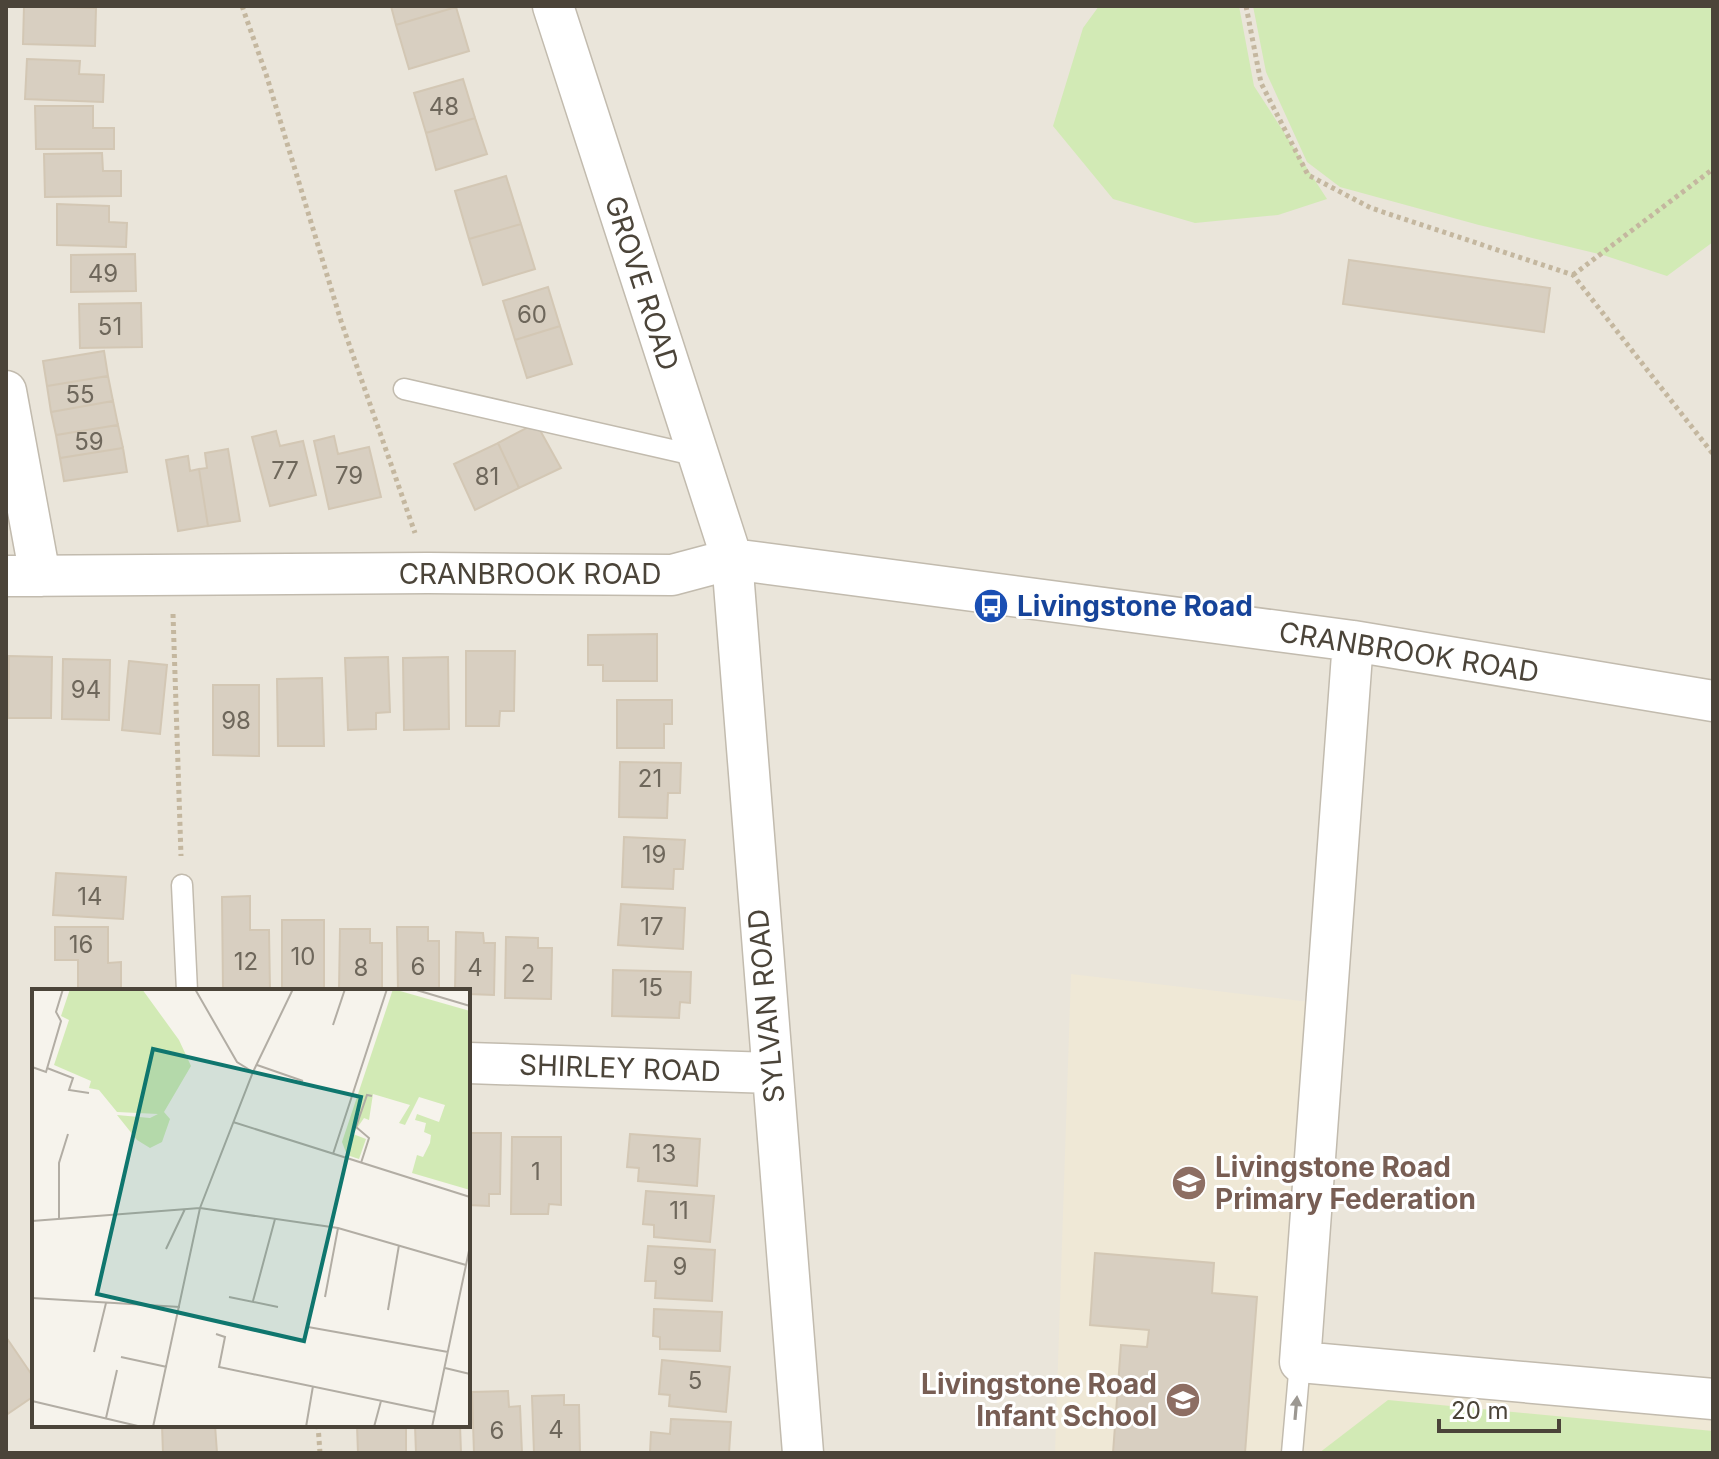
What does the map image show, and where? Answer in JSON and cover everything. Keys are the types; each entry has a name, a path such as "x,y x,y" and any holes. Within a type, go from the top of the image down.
{"street":[{"name":"GROVE ROAD","path":"553,6 732,559"},
{"path":"6,391 23,576"},
{"name":"CRANBROOK ROAD","path":"23,576 672,575 732,559 1353,641 1713,701"},
{"name":"SYLVAN ROAD","path":"732,559 803,1453"},
{"path":"1353,641 1300,1362 1713,1399"},
{"name":"SHIRLEY ROAD","path":"470,1063 772,1073"}],"lane":[{"path":"404,389 698,456"},
{"path":"182,885 187,989"},
{"path":"1292,1453 1300,1362"}],"path":[{"path":"242,6 266,74 341,321 428,573"},
{"path":"1246,6 1261,83 1308,175 1371,208 1573,275 1713,454"},
{"path":"1573,275 1713,169"},
{"path":"172,575 182,885"},
{"path":"318,1427 320,1453"}],"shaded area":[{"path":"6,6 1713,6 1713,1453 6,1453"},
{"name":"Livingstone Road Primary Federation","path":"1071,974 1327,1004 1300,1362 1713,1399 1713,1453 1055,1453"}],"green space":[{"path":"1099,6 1239,6 1254,86 1327,199 1278,215 1195,223 1113,199 1053,126 1083,28"},
{"path":"1253,6 1713,6 1713,242 1667,276 1603,255 1340,187 1307,162 1266,72"},
{"path":"1388,1400 1713,1431 1713,1453 1319,1453"}],"building":[{"path":"24,6 96,8 95,46 23,44"},
{"path":"391,6 455,6 456,7 396,25"},
{"path":"456,7 469,51 409,69 396,25"},
{"path":"27,59 80,61 79,74 104,75 103,102 25,99"},
{"path":"463,79 475,118 426,133 414,93"},
{"path":"35,106 93,106 93,128 114,128 114,149 36,149"},
{"path":"475,118 487,154 436,170 426,133"},
{"path":"102,153 103,171 121,171 121,196 45,197 44,154"},
{"path":"506,176 521,224 469,239 455,191"},
{"path":"57,204 109,206 109,222 127,223 126,247 57,245"},
{"path":"521,224 535,269 483,285 469,239"},
{"path":"135,254 136,291 71,292 71,255"},
{"path":"1349,260 1550,288 1544,332 1343,304"},
{"path":"548,287 560,326 515,340 503,301"},
{"path":"141,303 142,347 80,348 79,304"},
{"path":"560,326 572,364 527,378 515,340"},
{"path":"104,351 108,376 47,386 43,361"},
{"path":"108,376 113,401 51,412 47,386"},
{"path":"113,401 118,425 56,435 51,412"},
{"path":"536,423 561,468 519,488 498,443"},
{"path":"118,425 123,448 60,458 56,435"},
{"path":"276,431 280,446 303,441 316,495 270,506 252,437"},
{"path":"334,436 338,454 369,447 381,497 329,509 314,441"},
{"path":"498,443 519,488 475,510 454,464"},
{"path":"123,448 127,472 64,481 60,458"},
{"path":"228,449 240,521 208,526 199,469 207,468 205,453"},
{"path":"188,456 190,471 199,469 208,526 178,531 166,460"},
{"path":"657,634 657,681 603,681 603,665 588,665 588,635"},
{"path":"466,651 515,651 514,711 500,711 499,726 466,726"},
{"path":"9,656 52,657 51,718 8,718"},
{"path":"388,657 390,712 376,713 376,729 348,730 345,658"},
{"path":"448,657 449,729 404,730 403,658"},
{"path":"63,659 110,660 109,720 62,719"},
{"path":"129,661 167,665 160,734 122,730"},
{"path":"322,678 324,746 278,746 277,679"},
{"path":"213,685 259,685 259,756 213,755"},
{"path":"617,700 672,700 672,724 664,724 664,748 617,748"},
{"path":"620,762 681,763 680,793 668,793 667,818 619,817"},
{"path":"624,837 685,840 683,869 674,869 673,889 622,887"},
{"path":"56,873 126,877 123,919 53,915"},
{"path":"250,896 250,930 269,930 270,989 223,989 222,897"},
{"path":"621,904 685,908 683,949 618,945"},
{"path":"282,920 324,920 324,989 282,989"},
{"path":"55,927 108,927 108,963 121,962 121,989 78,989 78,960 55,960"},
{"path":"397,927 428,927 428,941 439,941 439,989 398,989"},
{"path":"340,929 370,929 370,943 382,943 382,989 339,989"},
{"path":"456,932 483,933 484,943 495,943 494,995 470,994 470,989 455,989"},
{"path":"506,937 538,938 538,948 552,948 551,999 505,998"},
{"path":"613,970 691,972 690,1003 680,1002 679,1018 612,1016"},
{"path":"470,1133 501,1133 500,1194 489,1194 489,1206 470,1205"},
{"path":"630,1134 700,1139 697,1186 638,1181 639,1168 627,1167"},
{"path":"512,1137 561,1137 561,1205 549,1204 548,1214 511,1214"},
{"path":"646,1191 714,1196 710,1242 654,1237 654,1225 643,1224"},
{"path":"648,1246 715,1250 712,1301 655,1298 656,1281 645,1281"},
{"name":"Livingstone Road Infant School","path":"1095,1253 1214,1263 1212,1293 1257,1297 1245,1453 1113,1453 1121,1345 1147,1347 1149,1330 1090,1325"},
{"path":"654,1309 722,1312 720,1351 660,1349 660,1337 653,1336"},
{"path":"6,1337 32,1375 32,1397 6,1415"},
{"path":"662,1360 730,1367 726,1412 669,1406 670,1395 659,1394"},
{"path":"508,1391 509,1407 520,1406 522,1453 474,1453 472,1392"},
{"path":"564,1395 564,1405 579,1405 580,1453 534,1453 532,1396"},
{"path":"671,1419 731,1422 729,1453 650,1453 651,1432 670,1434"},
{"path":"162,1427 215,1427 217,1453 163,1453"},
{"path":"357,1427 406,1427 406,1453 358,1453"},
{"path":"415,1427 460,1427 461,1453 416,1453"}],"place":[{"name":"Livingstone Road","path":"991,606"},
{"name":"Livingstone Road Primary Federation","path":"1189,1183"},
{"name":"Livingstone Road Infant School","path":"1183,1400"}]}
